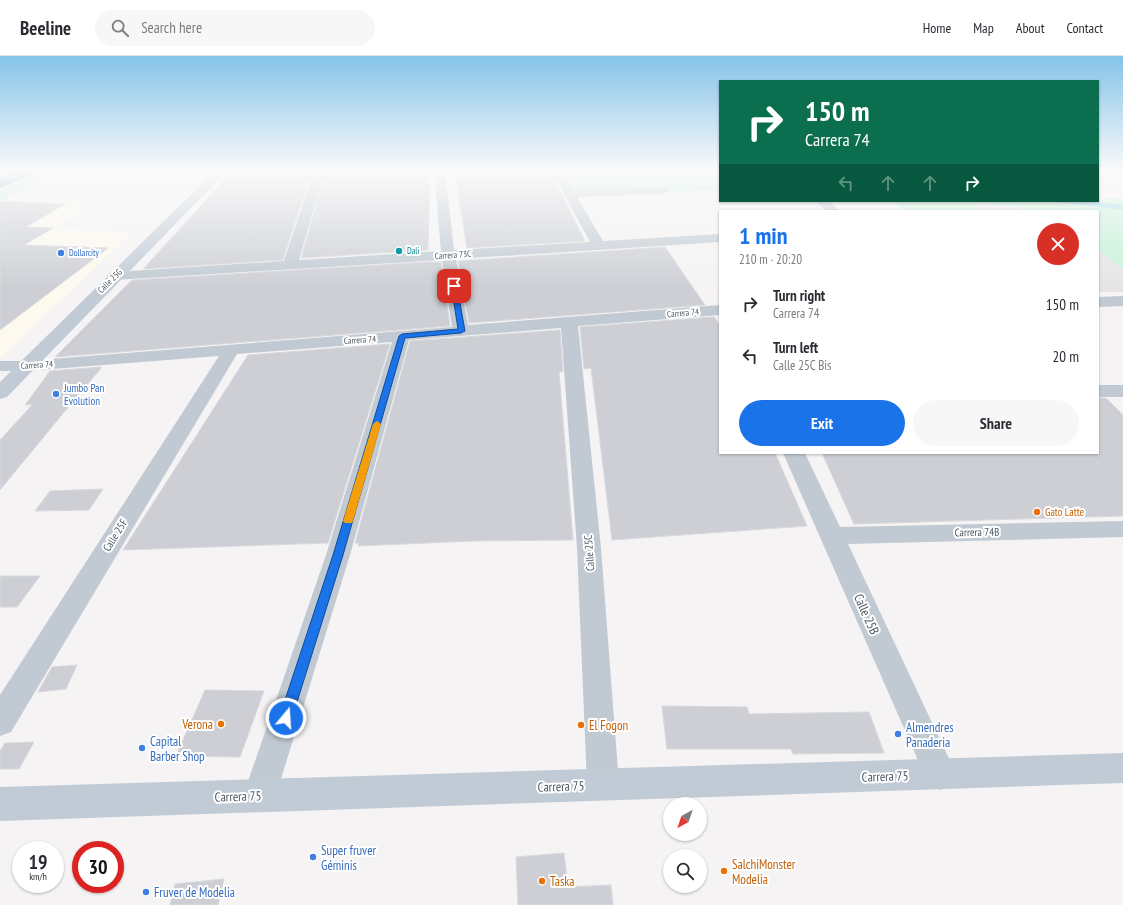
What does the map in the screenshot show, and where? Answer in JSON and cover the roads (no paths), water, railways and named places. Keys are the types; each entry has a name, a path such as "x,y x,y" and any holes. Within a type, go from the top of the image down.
{"street":[{"name":"Calle 25G","path":"0,393 114,276 182,210"},
{"path":"290,265 307,210"},
{"path":"443,210 448,255 461,331"},
{"path":"579,210 599,246"},
{"name":"Carrera 73C","path":"114,276 719,238"},
{"path":"1099,302 1123,301"},
{"name":"Carrera 74","path":"0,366 26,366 719,310"},
{"name":"Calle 25C","path":"569,322 589,548 603,784"},
{"path":"260,796 338,555 402,336"},
{"name":"Calle 25F","path":"0,722 231,350"},
{"path":"1099,391 1123,391"},
{"name":"Calle 25B","path":"794,454 940,774"},
{"name":"Carrera 74B","path":"832,536 1123,529"},
{"name":"Carrera 75","path":"0,804 1123,768"}],"place":[{"name":"Dali","path":"399,251"},
{"name":"Dollarcity","path":"61,253"},
{"name":"Jumbo Pan Evolution","path":"56,394"},
{"name":"Gato Latte","path":"1037,512"},
{"name":"Verona","path":"221,724"},
{"name":"El Fogon","path":"581,725"},
{"name":"Almendres Panaderia","path":"898,734"},
{"name":"Capital Barber Shop","path":"142,748"},
{"name":"Super fruver Géminis","path":"313,857"},
{"name":"SalchiMonster Modelia","path":"724,871"},
{"name":"Taska","path":"542,881"},
{"name":"Fruver de Modelia","path":"146,892"}]}
